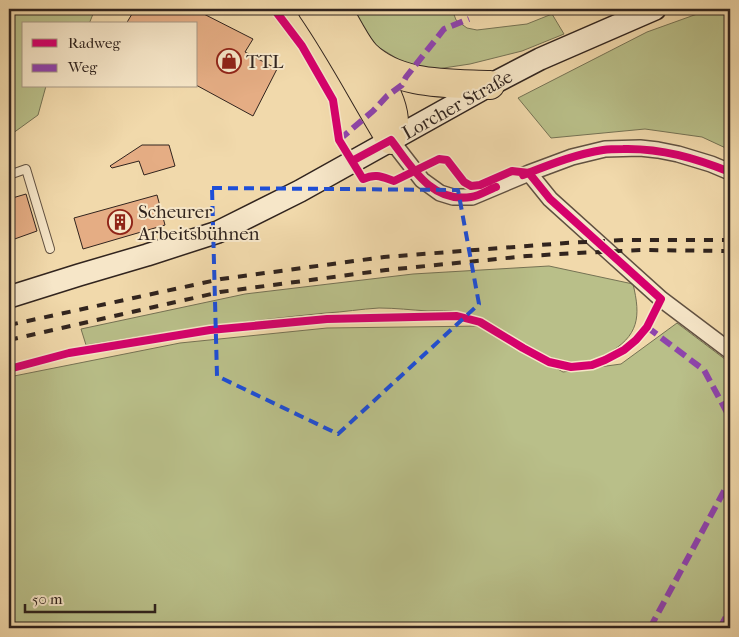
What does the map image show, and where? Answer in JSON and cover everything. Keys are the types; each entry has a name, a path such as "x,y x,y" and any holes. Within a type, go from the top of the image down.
{"highway":[{"path":"312,9 391,140"},
{"path":"339,9 387,96 395,122 391,140"},
{"path":"365,54 382,67 394,73 423,81 490,85"}],"street":[{"name":"Lorcher Straße","path":"9,297 218,232 300,191 540,59 655,9"},
{"path":"391,140 422,180 440,193 453,197 472,197 572,157 605,149 640,148 658,150 711,164 730,172"},
{"path":"529,173 550,198 661,299 730,352"}],"lane":[{"path":"9,175 26,170 50,248"}],"highlighted area":[{"path":"212,188 458,190 479,304 338,434 217,376"}],"green space":[{"path":"9,9 95,9 90,22 22,22 22,88 45,88 38,115 9,136"},
{"path":"352,9 452,9 456,20 467,28 477,30 527,24 552,14 564,34 522,51 470,64 437,69 406,64 375,45 358,23"},
{"path":"711,9 730,9 730,150 702,137 645,129 551,138 518,98 647,32"},
{"path":"549,266 633,284 637,316 635,325 626,340 597,360 572,363 538,353 491,325 475,317 458,312 385,308 236,323 86,345 81,329 245,294 413,274"},
{"path":"677,323 730,363 730,628 9,628 9,377 180,343 327,328 484,326 563,372 621,364"}],"building":[{"name":"TTL","path":"135,9 194,9 253,39 245,52 277,69 253,116 198,86 198,22 127,22"},
{"path":"142,145 169,145 175,166 144,175 139,161 112,168 110,166"},
{"path":"26,194 37,231 9,241 9,199"},
{"name":"Scheurer Arbeitsbühnen","path":"157,195 165,225 83,249 74,218"}],"railway":[{"path":"9,325 221,279 384,257 623,240 730,240"},
{"path":"9,340 220,292 386,270 577,253 641,250 730,251"}],"marked path":[{"path":"339,140 373,111 387,96 402,85 406,77 444,29 469,19"},
{"path":"647,327 704,370 730,418"},
{"path":"650,628 730,480"},
{"path":"720,628 730,609"}],"cycle path":[{"path":"9,369 69,353 210,330 327,319 457,316 480,322 549,362 571,367 592,365 605,360 624,350 647,327 661,299 550,199 529,173 512,171 480,185 471,186 464,182 447,160 439,159 394,181 375,176 363,179 339,140 333,100 302,46 274,9"},
{"path":"352,161 391,140 415,171 433,188 444,194 457,197 471,197 496,187"},
{"path":"523,175 583,154 618,149 664,152 691,158 730,172"}],"place":[{"name":"TTL","path":"229,61"},
{"name":"Scheurer Arbeitsbühnen","path":"120,222"}]}
